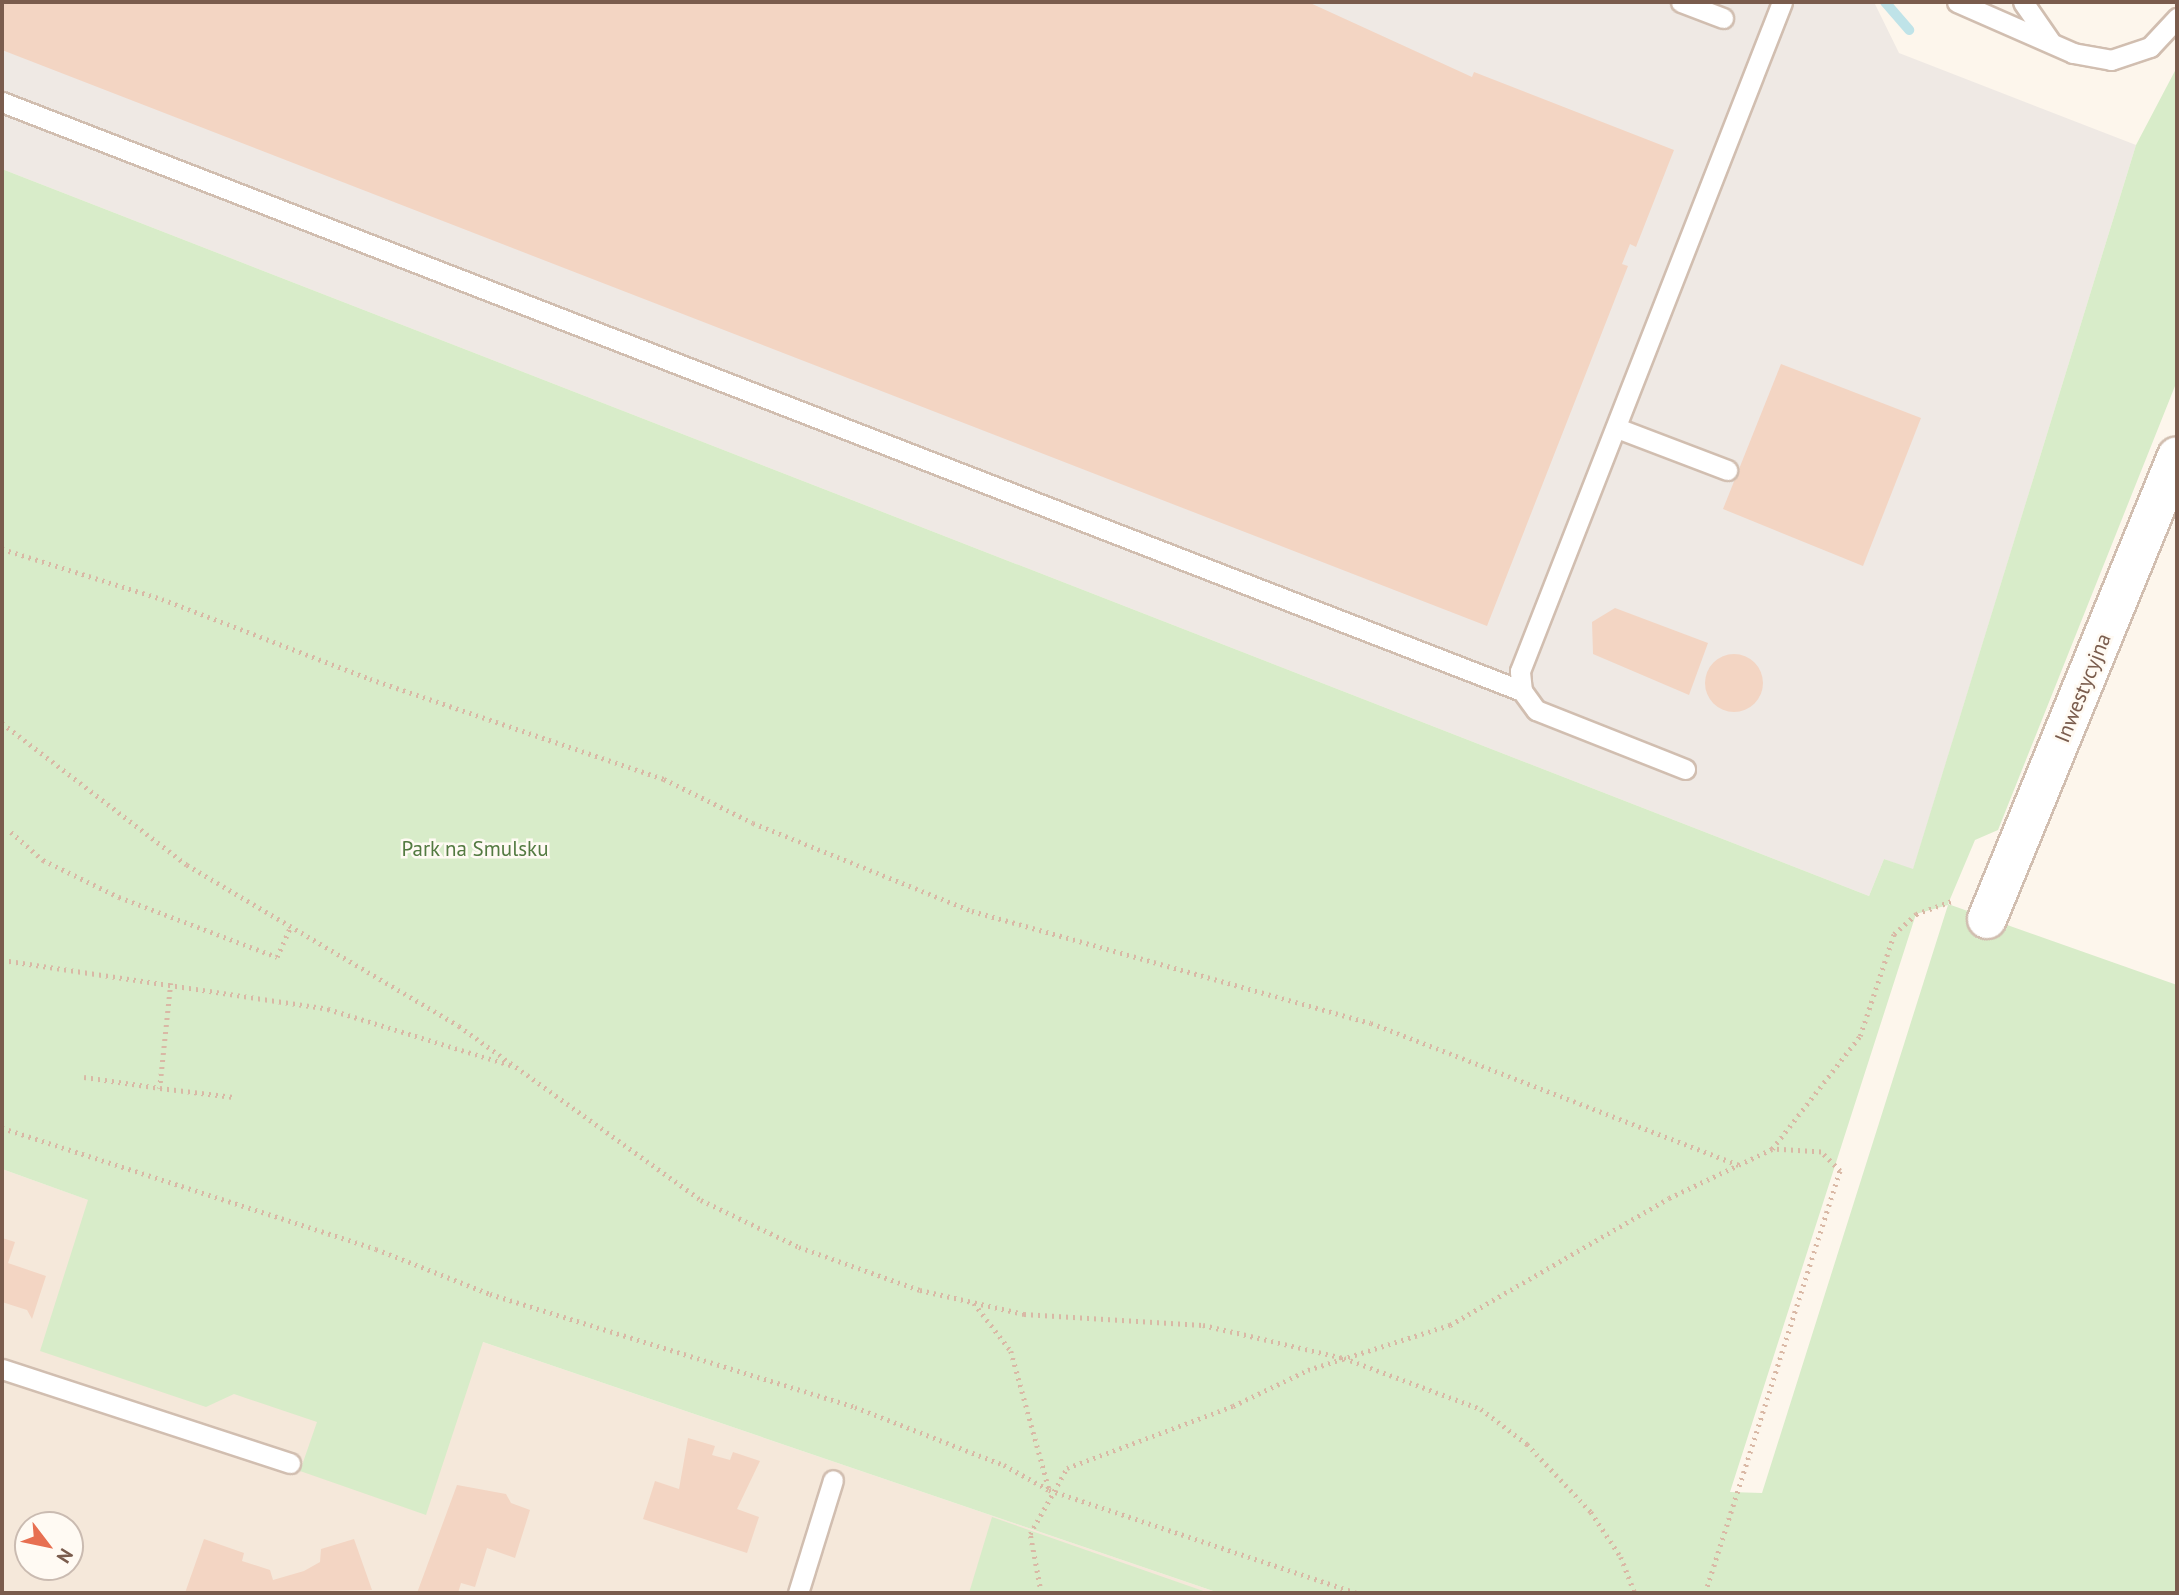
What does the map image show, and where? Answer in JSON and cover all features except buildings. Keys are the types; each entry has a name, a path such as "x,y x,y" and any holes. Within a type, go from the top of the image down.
{"street":[{"name":"Inwestycyjna","path":"1987,919 2177,456"}],"lane":[{"path":"1681,2 1723,18"},
{"path":"1685,769 1536,710 1522,691 1520,671 1782,2"},
{"path":"1957,2 2053,44 2111,60 2150,47 2177,18"},
{"path":"1981,2 2006,25"},
{"path":"2023,2 2053,44"},
{"path":"2,102 1522,691"},
{"path":"1617,428 1727,470"},
{"path":"2,1369 290,1463"},
{"path":"798,1593 833,1480"}],"path":[{"path":"2,549 162,599 370,679 664,779 753,823 972,911 1371,1023 1739,1164"},
{"path":"2,723 187,865 291,926 519,1068 701,1200 799,1247 973,1302 1024,1314 1203,1325 1344,1358 1481,1409 1527,1444 1591,1512 1621,1558 1635,1593"},
{"path":"11,832 43,860 119,897 277,957 291,926"},
{"path":"1041,1593 1030,1534 1049,1490 1066,1468 1104,1450 1233,1406 1344,1358 1450,1325 1669,1198 1772,1149 1860,1036 1894,934 1956,894"},
{"path":"2,960 171,983 328,1009 519,1068"},
{"path":"160,1088 171,983"},
{"path":"84,1077 233,1097"},
{"path":"2,1128 376,1249 490,1294 855,1407 1004,1465 1049,1490 1357,1593"},
{"path":"1705,1593 1840,1171 1821,1152 1772,1149"},
{"path":"973,1302 1011,1351 1049,1490"}],"shaded area":[{"path":"2,2 1874,2 1899,53 2136,145 1913,870 1884,859 1869,896 2,169"},
{"path":"2,1169 483,1342 1219,1593 2,1593"}],"green space":[{"name":"Park na Smulsku","path":"2177,67 2177,381 1998,830 1975,840 1948,904 2177,985 2177,1593 1219,1593 483,1342 426,1515 300,1471 317,1422 234,1394 206,1407 40,1351 88,1200 2,1169 2,169 1869,896 1884,859 1913,869 2136,145","holes":["1948,905 1762,1493 1730,1492 1916,914"]},
{"path":"992,1517 1209,1593 969,1593"}],"waterway":[{"path":"1885,2 1909,30"}]}
